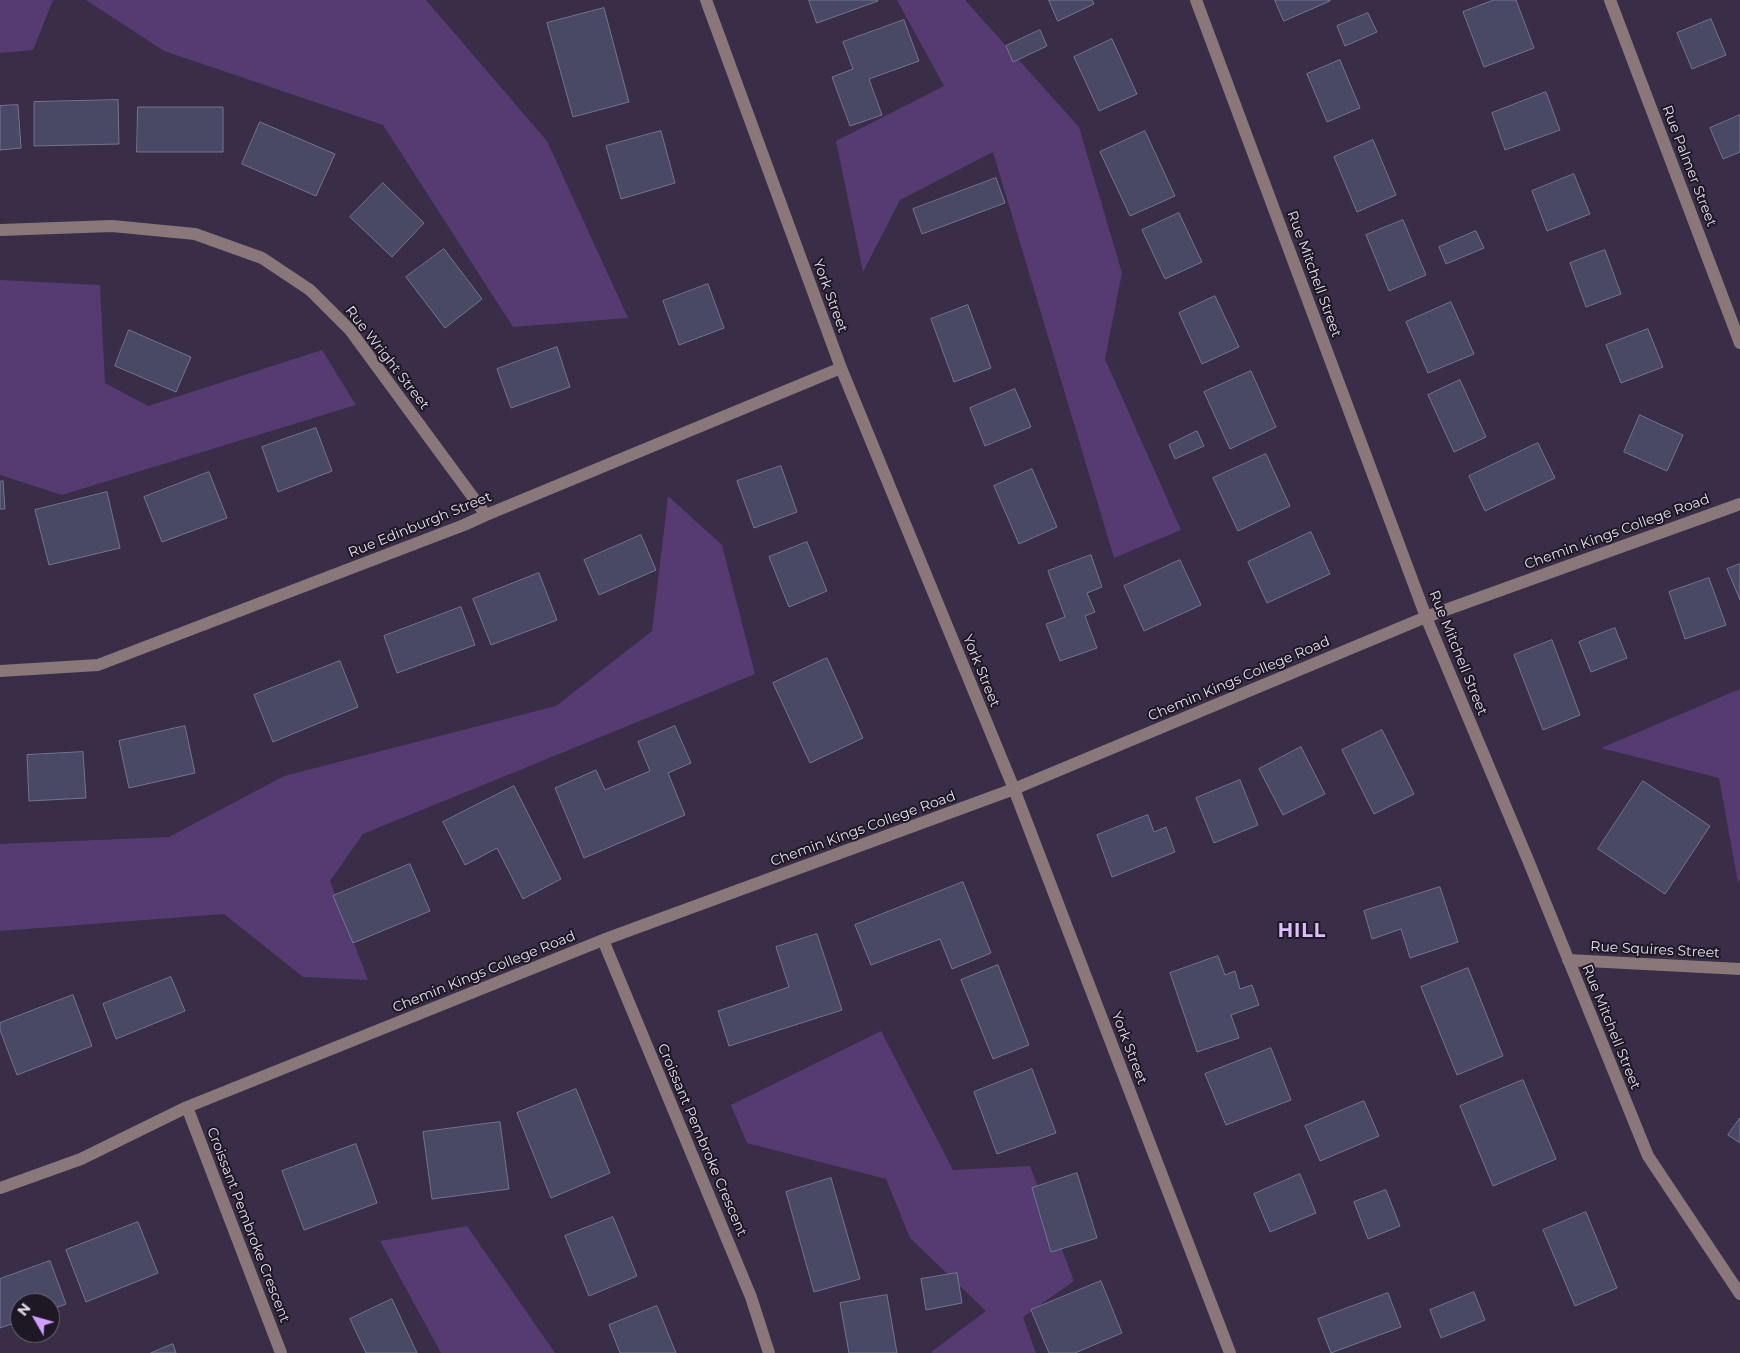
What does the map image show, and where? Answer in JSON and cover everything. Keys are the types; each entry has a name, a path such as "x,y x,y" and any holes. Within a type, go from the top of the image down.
{"street":[{"name":"York Street","path":"706,0 841,368 1014,789 1230,1353"},
{"name":"Rue Mitchell Street","path":"1196,0 1426,617 1528,860 1648,1156 1740,1294"},
{"name":"Rue Palmer Street","path":"1610,0 1740,343"},
{"name":"Rue Wright Street","path":"0,230 112,226 186,233 195,234 262,258 310,290 350,330 486,515"},
{"name":"Rue Edinburgh Street","path":"0,672 98,665 464,525 841,368"},
{"name":"Chemin Kings College Road","path":"0,1188 81,1158 187,1107 603,940 1014,789 1426,617 1740,504"},
{"name":"Croissant Pembroke Crescent","path":"603,940 751,1297 769,1353"},
{"name":"Rue Squires Street","path":"1568,960 1740,969"},
{"name":"Croissant Pembroke Crescent","path":"187,1107 280,1353"}],"shaded area":[{"path":"0,0 53,0 33,50 0,53"},
{"path":"86,0 426,0 547,141 628,318 513,327 383,125 164,51"},
{"path":"897,0 965,0 1079,127 1122,273 1105,359 1181,530 1114,558 993,152 900,200 863,272 836,141 944,86"},
{"path":"0,280 100,285 105,383 148,406 322,350 356,405 62,495 0,475"},
{"path":"668,496 722,545 755,674 363,834 330,881 368,980 303,977 224,914 0,931 0,844 169,837 284,776 556,706 652,631"},
{"path":"1740,689 1740,879 1738,883 1719,778 1601,748"},
{"path":"881,1031 953,1170 1030,1166 1074,1281 1023,1317 1036,1353 932,1353 986,1311 910,1238 886,1179 747,1143 731,1105"},
{"path":"467,1226 555,1353 441,1353 380,1241"}],"building":[{"path":"809,0 877,0 878,1 817,23"},
{"path":"1049,0 1092,0 1094,4 1058,21"},
{"path":"1275,0 1330,0 1330,1 1284,21"},
{"path":"1494,0 1516,0 1534,48 1484,67 1463,12"},
{"path":"604,8 629,102 573,117 547,23"},
{"path":"1368,13 1377,32 1345,46 1337,26"},
{"path":"1711,19 1726,55 1692,69 1677,33"},
{"path":"904,20 919,61 869,79 882,115 850,126 832,77 853,69 843,42"},
{"path":"1040,30 1047,46 1013,62 1006,46"},
{"path":"1112,39 1137,94 1099,111 1074,57"},
{"path":"1340,60 1360,108 1327,122 1307,74"},
{"path":"1546,92 1560,130 1505,150 1492,113"},
{"path":"118,100 119,144 34,146 34,102"},
{"path":"18,105 21,148 0,150 0,106"},
{"path":"138,107 223,107 223,152 137,152"},
{"path":"1740,115 1740,152 1723,159 1710,128"},
{"path":"260,122 335,154 316,196 242,164"},
{"path":"661,131 675,183 621,199 606,146"},
{"path":"1145,131 1175,196 1130,216 1100,152"},
{"path":"1373,140 1396,195 1357,212 1334,157"},
{"path":"1574,174 1590,214 1547,231 1532,191"},
{"path":"996,178 1005,203 922,234 913,209"},
{"path":"383,183 424,223 392,257 350,217"},
{"path":"1179,213 1202,262 1165,279 1142,230"},
{"path":"1403,220 1426,275 1389,291 1366,235"},
{"path":"1476,231 1484,248 1446,264 1439,247"},
{"path":"444,249 482,299 445,328 406,277"},
{"path":"1605,250 1621,294 1586,307 1570,263"},
{"path":"708,284 724,328 679,345 663,301"},
{"path":"1215,296 1239,347 1202,364 1179,313"},
{"path":"1451,302 1474,354 1428,373 1406,322"},
{"path":"968,305 991,368 954,382 931,319"},
{"path":"1648,329 1663,367 1621,383 1606,345"},
{"path":"129,330 191,357 176,392 115,366"},
{"path":"557,347 570,387 511,408 497,369"},
{"path":"1251,371 1276,427 1230,449 1204,392"},
{"path":"1460,380 1486,437 1454,452 1428,395"},
{"path":"1015,389 1031,427 985,446 970,408"},
{"path":"1640,415 1683,435 1667,471 1624,452"},
{"path":"316,428 332,471 278,492 262,447"},
{"path":"1197,431 1204,446 1175,459 1169,445"},
{"path":"1538,443 1555,478 1485,511 1469,476"},
{"path":"1266,454 1290,506 1238,531 1213,478"},
{"path":"781,466 797,512 754,528 737,481"},
{"path":"1032,469 1057,527 1019,544 994,486"},
{"path":"209,472 227,518 162,542 144,497"},
{"path":"3,481 5,509 0,509 0,482"},
{"path":"107,492 120,548 49,565 35,510"},
{"path":"1311,532 1330,574 1267,603 1248,562"},
{"path":"641,535 656,570 599,595 584,560"},
{"path":"807,542 827,591 789,607 769,557"},
{"path":"1091,555 1102,587 1087,593 1095,612 1085,616 1097,648 1060,661 1046,624 1065,617 1048,571"},
{"path":"1180,560 1201,605 1144,631 1124,586"},
{"path":"1740,564 1740,600 1727,569"},
{"path":"539,573 557,620 491,645 473,599"},
{"path":"1709,578 1726,625 1685,639 1669,592"},
{"path":"461,607 475,645 397,673 384,636"},
{"path":"1615,628 1627,658 1591,672 1579,642"},
{"path":"1552,640 1580,715 1543,730 1514,655"},
{"path":"827,658 863,738 810,763 773,683"},
{"path":"340,661 358,707 273,742 254,695"},
{"path":"185,726 195,773 129,788 119,741"},
{"path":"675,726 691,763 668,773 685,815 584,858 555,788 596,770 605,790 650,771 638,742"},
{"path":"1382,730 1414,794 1374,814 1342,750"},
{"path":"1301,747 1325,794 1283,815 1259,769"},
{"path":"83,752 86,798 29,801 27,755"},
{"path":"1240,780 1258,825 1214,843 1196,798"},
{"path":"1643,781 1710,826 1665,894 1598,849"},
{"path":"514,786 561,879 523,899 497,848 465,865 443,822"},
{"path":"1148,815 1154,832 1166,827 1175,852 1112,877 1097,835"},
{"path":"410,864 430,911 353,943 333,896"},
{"path":"963,882 991,953 952,969 940,939 871,965 855,925"},
{"path":"1440,887 1458,942 1410,958 1401,929 1372,939 1364,911"},
{"path":"817,934 842,1010 729,1046 718,1011 789,987 776,947"},
{"path":"1218,956 1225,975 1235,971 1240,989 1252,985 1259,1005 1231,1015 1239,1038 1197,1052 1170,973"},
{"path":"998,965 1029,1045 993,1059 961,980"},
{"path":"1468,968 1503,1056 1457,1075 1421,987"},
{"path":"171,977 185,1011 116,1039 103,1004"},
{"path":"73,995 92,1046 17,1075 0,1030 0,1023"},
{"path":"1271,1048 1291,1100 1226,1125 1205,1074"},
{"path":"1032,1069 1056,1133 997,1154 974,1092"},
{"path":"1523,1080 1556,1159 1493,1186 1460,1106"},
{"path":"576,1089 610,1173 551,1198 517,1113"},
{"path":"1364,1101 1379,1136 1320,1161 1305,1126"},
{"path":"1740,1118 1740,1143 1728,1135"},
{"path":"500,1122 509,1189 432,1199 423,1132"},
{"path":"356,1144 377,1203 304,1230 282,1171"},
{"path":"1077,1173 1097,1238 1051,1252 1032,1188"},
{"path":"1300,1174 1316,1213 1270,1232 1254,1194"},
{"path":"831,1178 860,1279 814,1292 786,1192"},
{"path":"1386,1190 1400,1226 1368,1239 1354,1202"},
{"path":"1586,1212 1617,1288 1575,1306 1543,1230"},
{"path":"613,1217 637,1276 589,1296 565,1236"},
{"path":"138,1222 158,1273 86,1302 66,1250"},
{"path":"50,1261 66,1304 60,1306 60,1293 10,1293 10,1324 0,1328 0,1279"},
{"path":"957,1273 962,1303 926,1310 921,1279"},
{"path":"1101,1281 1122,1333 1075,1353 1049,1353 1031,1310"},
{"path":"1474,1292 1485,1320 1441,1338 1430,1310"},
{"path":"1388,1293 1401,1327 1331,1353 1318,1319"},
{"path":"887,1295 897,1353 849,1353 840,1303"},
{"path":"392,1299 417,1353 366,1353 350,1319"},
{"path":"657,1306 676,1353 620,1353 609,1325"},
{"path":"173,1344 176,1353 151,1353"}],"district":[{"name":"HILL","path":"1302,931"}]}
